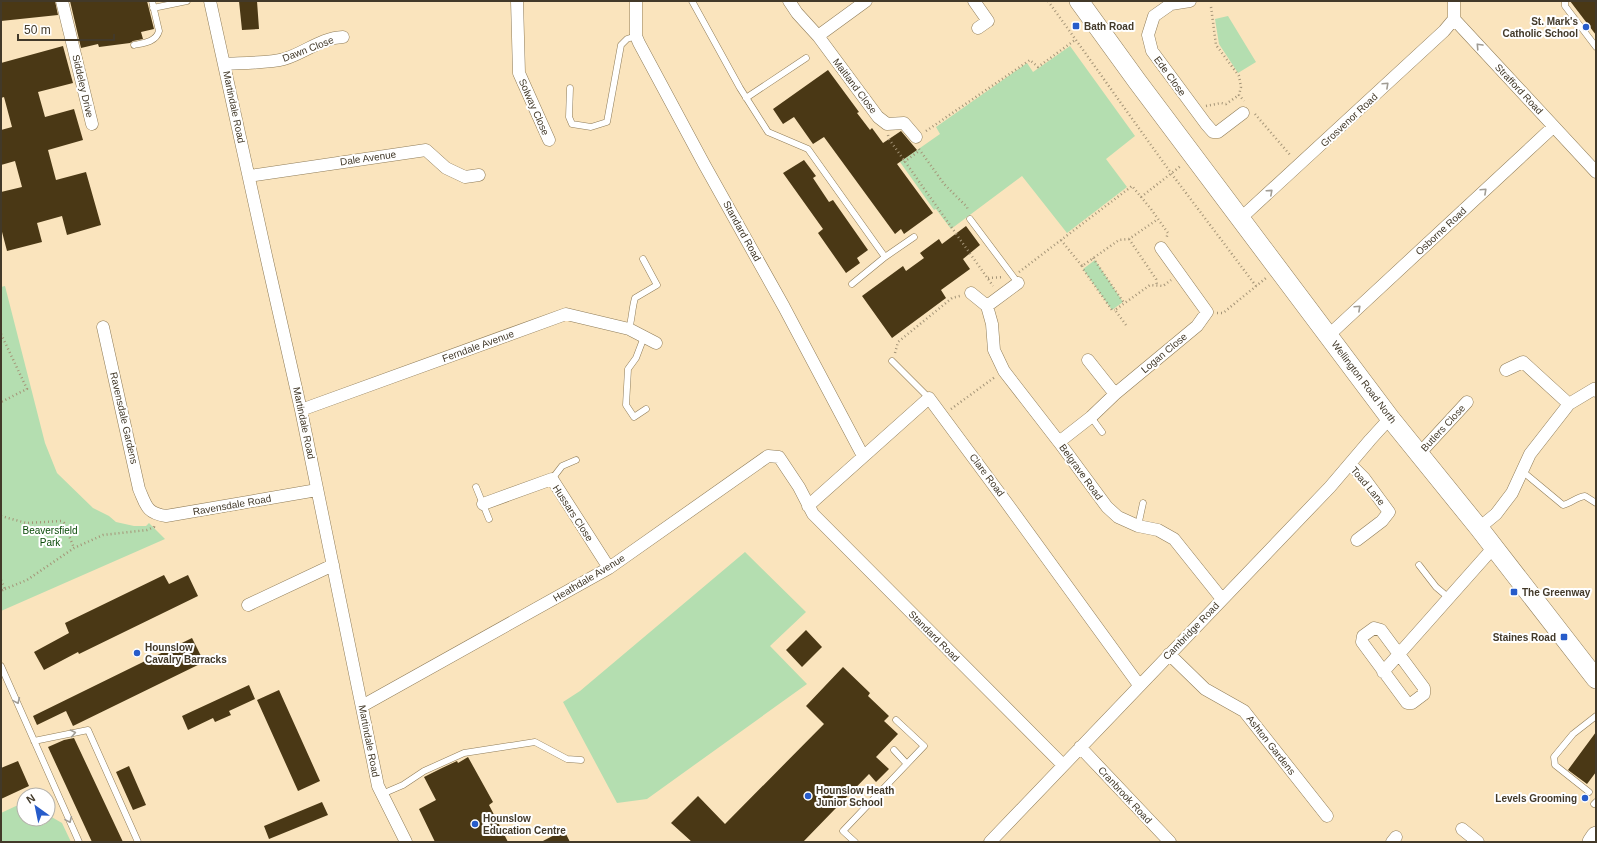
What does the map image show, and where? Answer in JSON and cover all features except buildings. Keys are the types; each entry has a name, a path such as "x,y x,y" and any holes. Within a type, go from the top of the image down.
{"main road":[{"name":"Wellington Road North","path":"1065,1 1113,57 1137,81"},
{"name":"Wellington Road North","path":"1079,1 1137,81 1279,267 1390,418 1494,547 1596,679"},
{"path":"1592,842 1596,836"}],"street":[{"name":"Siddeley Drive","path":"62,1 92,124"},
{"name":"Martindale Road","path":"210,1 301,410 378,786 406,842"},
{"name":"Solway Close","path":"518,1 519,73 549,140"},
{"name":"Standard Road","path":"636,1 636,36 704,164 784,307 863,456"},
{"name":"Maitland Close","path":"789,1 797,13 818,36 878,117 887,124"},
{"path":"818,36 866,1"},
{"path":"974,1 988,21 978,28"},
{"name":"Ede Close","path":"1190,1 1171,4 1154,16 1148,35 1152,51 1213,132 1218,132 1248,110"},
{"path":"1454,1 1454,19"},
{"name":"Strafford Road","path":"1454,19 1596,172"},
{"name":"Grosvenor Road","path":"1241,218 1444,31 1454,19"},
{"name":"Dawn Close","path":"225,64 284,59 324,40 342,37"},
{"path":"887,124 904,123 916,137"},
{"name":"Osborne Road","path":"1329,335 1553,127"},
{"name":"Dale Avenue","path":"249,176 426,150 446,168 465,176 479,175"},
{"path":"1162,248 1206,312"},
{"path":"986,306 1016,280"},
{"name":"Belgrave Road","path":"971,292 986,306 992,324 994,350 1004,371 1107,507 1118,517 1138,526 1158,530 1174,539 1222,599"},
{"name":"Logan Close","path":"1059,442 1091,417 1115,394 1197,326 1206,312"},
{"name":"Ferndale Avenue","path":"301,410 566,314 629,329 656,343"},
{"name":"Ravensdale Gardens","path":"103,327 139,488 152,512"},
{"path":"1088,360 1115,394"},
{"path":"1506,370 1523,362 1569,404"},
{"path":"1479,528 1496,514 1512,493 1530,454 1569,404 1594,389 1596,391"},
{"path":"808,506 929,398"},
{"name":"Clare Road","path":"929,398 1139,685"},
{"name":"Butlers Close","path":"1419,454 1467,402"},
{"name":"Cambridge Road","path":"990,842 1330,487 1390,418"},
{"name":"Heathdale Avenue","path":"362,706 609,568 768,456 779,457 799,487 808,506"},
{"name":"Toad Lane","path":"1350,464 1364,478 1389,512 1382,521 1357,540"},
{"name":"Hussars Close","path":"483,504 552,479 609,568"},
{"name":"Ravensdale Road","path":"152,512 166,516 317,490"},
{"name":"Standard Road","path":"808,506 813,514 1063,765"},
{"path":"1384,672 1494,547"},
{"path":"248,605 333,565"},
{"path":"1374,628 1381,630 1399,654 1424,688 1424,694 1412,703 1407,703 1362,642 1363,636 1374,628"},
{"name":"Ashton Gardens","path":"1169,654 1205,689 1244,711 1327,816"},
{"name":"Cranbrook Road","path":"1080,747 1170,842"},
{"path":"1462,829 1478,842"}],"lane":[{"path":"134,46 151,41 158,35 159,31 152,1"},
{"path":"153,8 187,1"},
{"path":"692,1 746,98 768,132 808,149 885,257"},
{"path":"1565,1 1565,6 1596,47"},
{"path":"570,88 569,117 572,124 591,127 607,122 621,45 627,39 636,36"},
{"path":"746,98 806,58"},
{"path":"970,219 1016,280"},
{"path":"852,284 885,257 914,237"},
{"path":"629,329 632,320 632,306 635,298 657,286 643,258"},
{"path":"644,337 636,358 628,369 626,405 634,417 646,409"},
{"path":"892,361 929,398"},
{"path":"1091,417 1102,432"},
{"path":"552,479 562,466 576,460"},
{"path":"1522,471 1563,505 1572,502 1580,496 1585,496 1596,503"},
{"path":"476,487 489,519"},
{"path":"1138,526 1143,503"},
{"path":"1419,565 1436,587 1449,598"},
{"path":"1,666 79,842"},
{"path":"1589,792 1555,765 1554,757 1573,734 1596,716"},
{"path":"855,842 843,831 924,746 896,720"},
{"path":"34,741 88,730 138,842"},
{"path":"382,794 403,785 424,771 464,753 535,742 566,759 581,760"},
{"path":"894,750 907,764"}],"path":[{"path":"1048,1 1171,174 1256,286"},
{"path":"1211,7 1216,45 1238,76 1241,87 1239,95 1248,110 1299,165"},
{"path":"970,219 967,207 944,184 919,151 916,137 1030,60 1038,67 1075,40"},
{"path":"887,124 889,139 988,278 999,296"},
{"path":"904,162 919,151"},
{"path":"1141,197 1194,156"},
{"path":"988,278 1016,280 1061,240 1132,186 1168,233 1162,248"},
{"path":"1082,266 1119,240 1129,239 1158,219"},
{"path":"1129,239 1156,279 1157,285"},
{"path":"1061,240 1082,266 1112,310 1115,310 1126,325"},
{"path":"1093,258 1124,304"},
{"path":"1206,312 1223,313 1279,267"},
{"path":"1115,310 1150,285 1163,286 1180,274"},
{"path":"892,361 898,342 952,298 971,292"},
{"path":"1,334 27,390 1,402"},
{"path":"942,415 1004,371"},
{"path":"1,591 27,580 74,548 103,535 147,530 154,527 152,512"},
{"path":"1,516 26,523 64,522 74,548"},
{"path":"1,580 5,589"}],"green space":[{"path":"1228,16 1256,62 1238,73 1219,44 1215,19"},
{"path":"1070,46 1135,136 1106,159 1127,187 1067,233 1022,176 951,229 936,209 934,210 900,162 940,134 936,127 1027,63 1033,72"},
{"path":"1095,260 1123,302 1112,310 1083,269"},
{"name":"Beaversfield Park","path":"5,286 45,443 57,473 93,508 109,516 116,522 134,526 146,526 149,523 165,539 1,611 1,287"},
{"path":"745,552 806,612 770,646 807,684 647,799 617,803 563,702 580,691"},
{"path":"16,806 16,827 56,827 56,820 62,823 71,842 1,842 1,813"}],"place":[{"name":"Bath Road","path":"1076,26"},
{"name":"St. Mark's Catholic School","path":"1586,27"},
{"name":"The Greenway","path":"1514,592"},
{"name":"Staines Road","path":"1564,637"},
{"name":"Hounslow Cavalry Barracks","path":"137,653"},
{"name":"Hounslow Heath Junior School","path":"808,796"},
{"name":"Levels Grooming","path":"1585,798"},
{"name":"Hounslow Education Centre","path":"475,824"}]}
